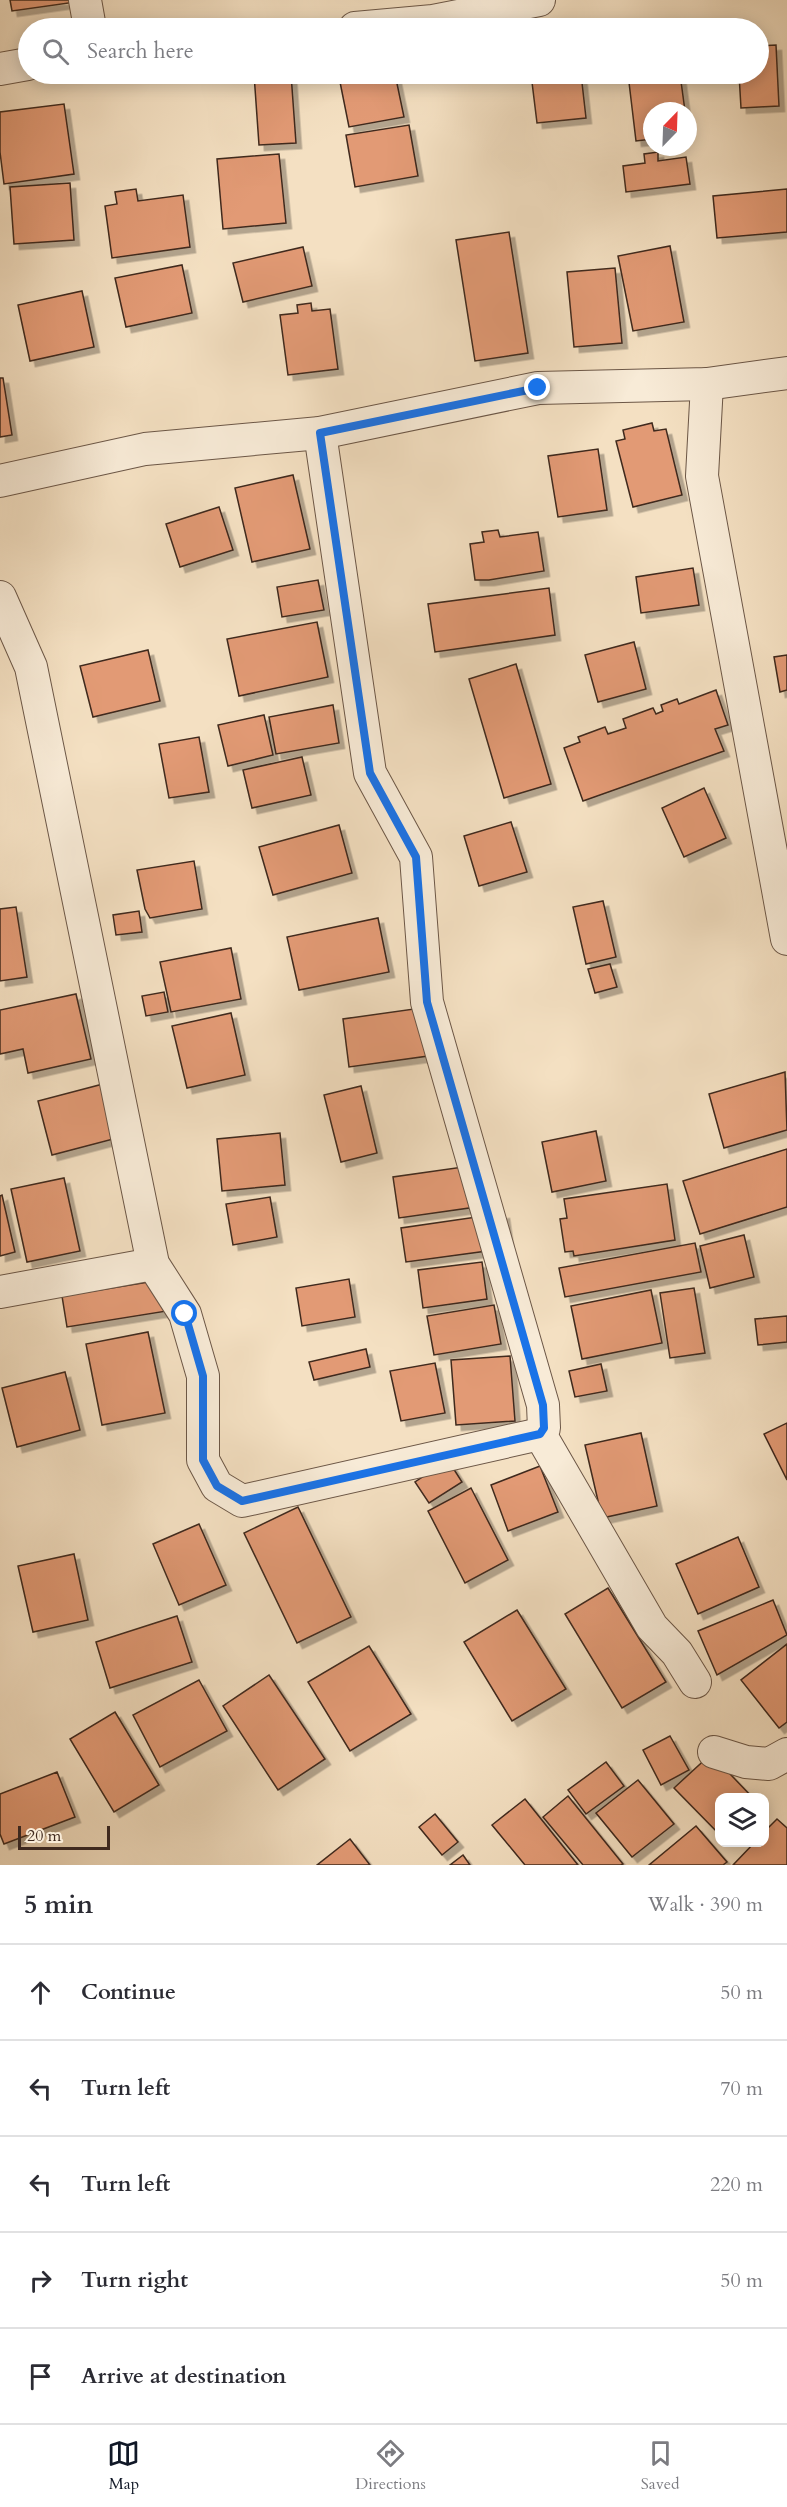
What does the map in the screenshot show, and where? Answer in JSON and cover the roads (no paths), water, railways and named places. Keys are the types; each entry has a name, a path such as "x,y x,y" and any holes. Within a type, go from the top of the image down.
{"street":[{"path":"86,0 89,18"},
{"path":"448,18 539,0"},
{"path":"0,69 18,66"},
{"path":"0,481 145,449 320,433 538,388 707,384 787,373"},
{"path":"707,384 702,476 787,939"},
{"path":"0,597 31,667 153,1264 185,1314 203,1376 203,1460 217,1486 242,1501 540,1434 544,1428 543,1405 427,1002 416,857 370,773 320,433"},
{"path":"0,1292 153,1264"},
{"path":"540,1434 652,1627 677,1653 695,1682"},
{"path":"714,1752 746,1762 770,1764 787,1754"}]}
